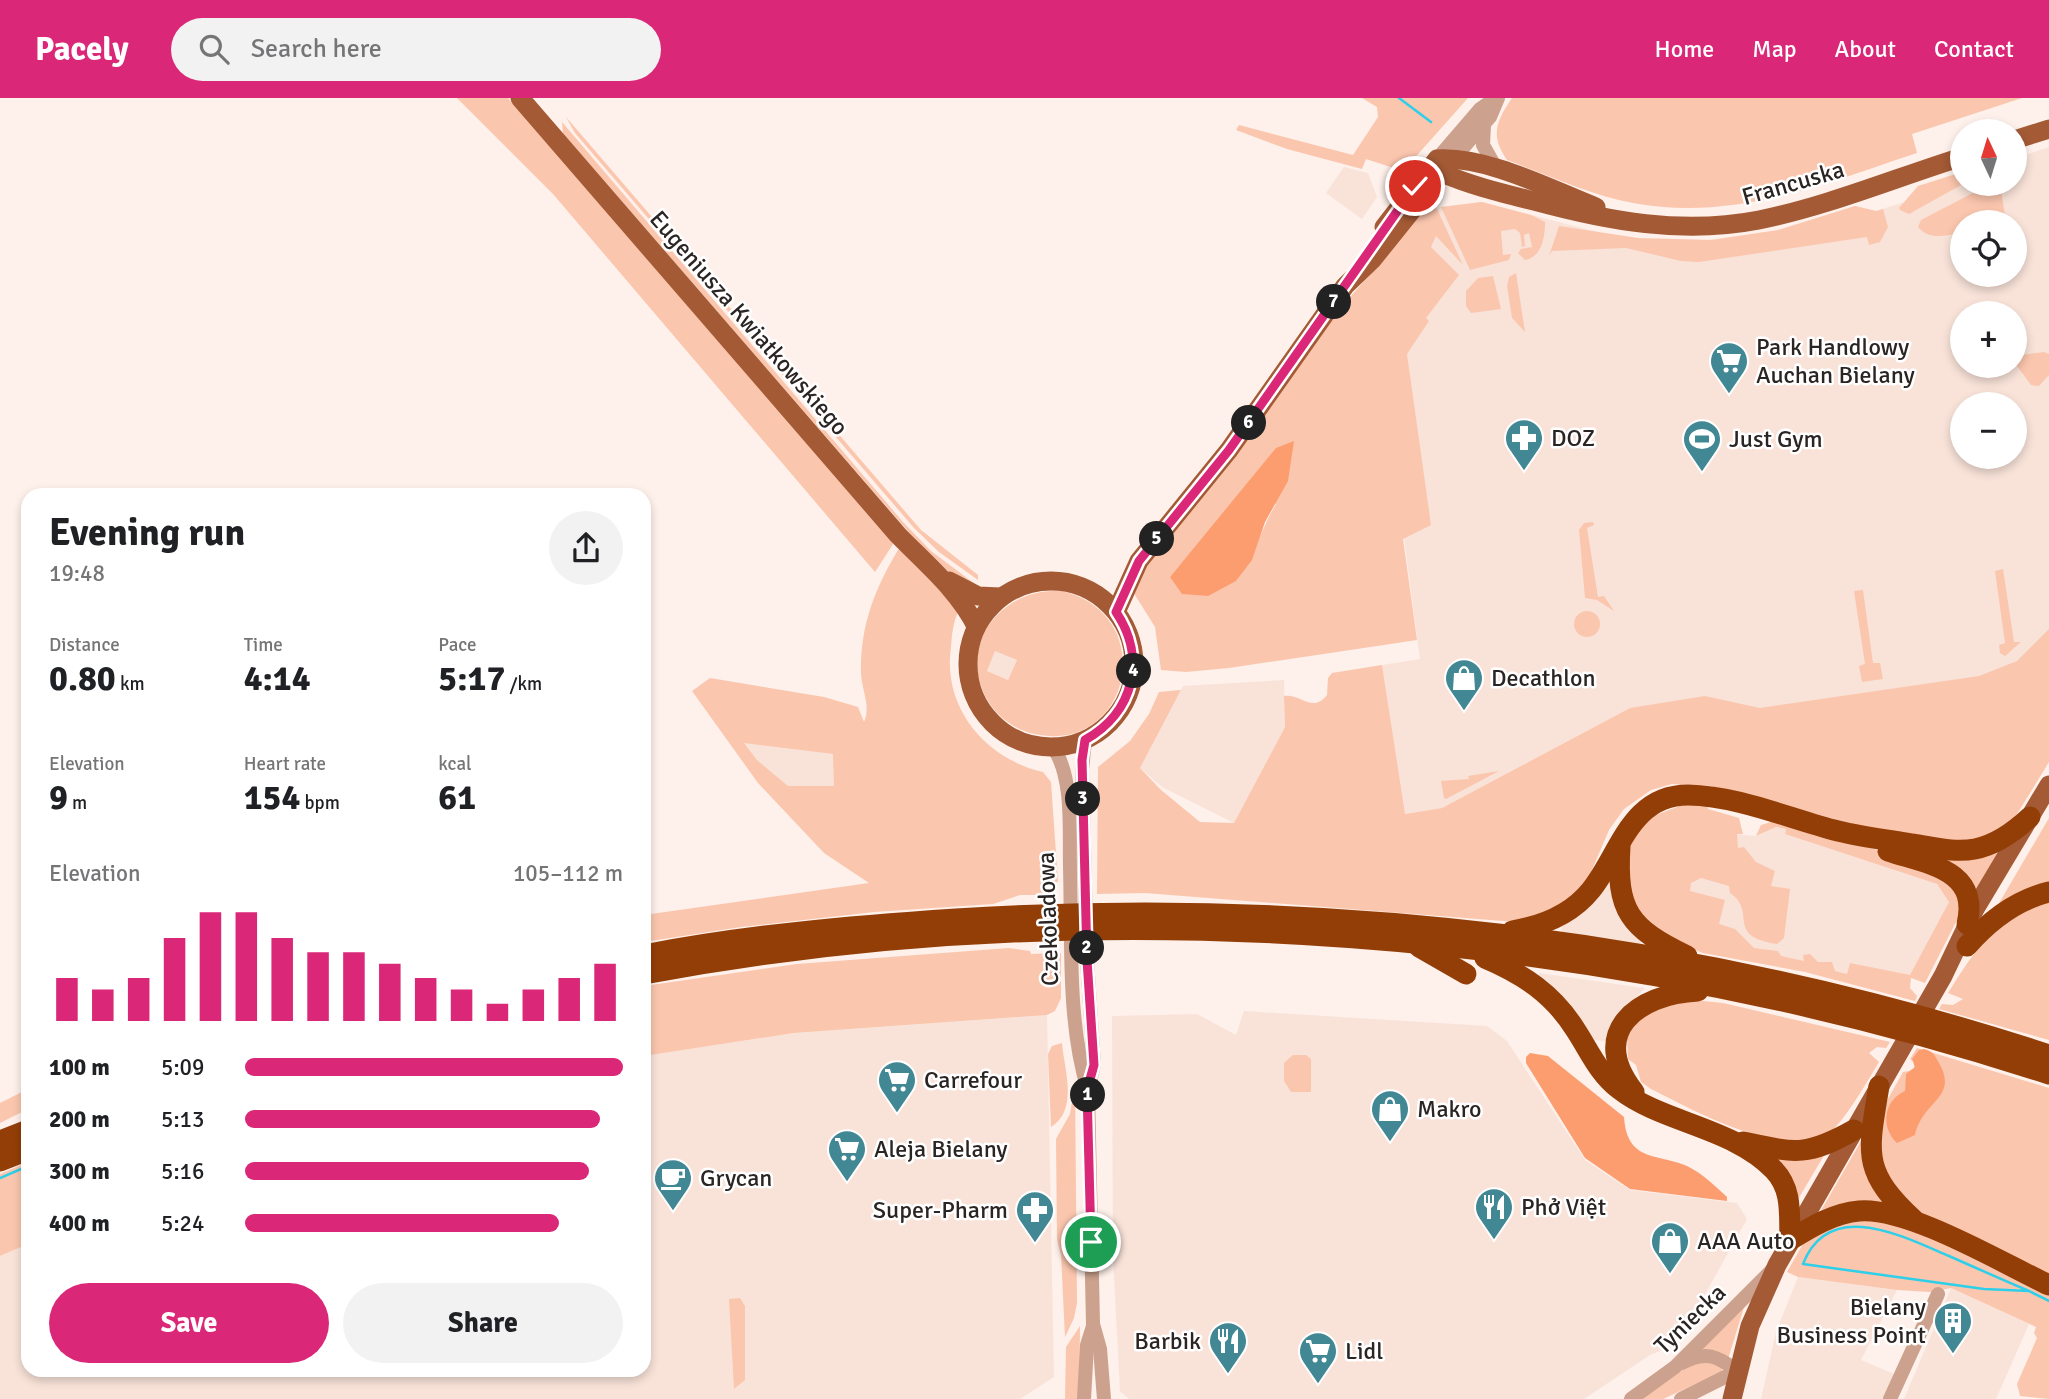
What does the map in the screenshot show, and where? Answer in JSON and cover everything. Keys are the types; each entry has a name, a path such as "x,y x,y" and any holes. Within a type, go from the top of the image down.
{"highway":[{"path":"1496,934 1533,927 1562,915 1591,890 1630,824 1647,809 1671,798 1689,795 1750,806 1840,832 1955,876 1968,898 1967,935 2006,911 2049,892"},
{"path":"1840,832 1962,850 1996,841 2039,812"},
{"path":"1620,842 1617,881 1631,916 1661,943 1729,971"},
{"path":"651,954 794,933 1013,925 1355,920 1496,934 1729,971 1873,1004 2049,1055"},
{"path":"1154,922 1438,946 1596,966 1741,993 1889,1027 2049,1074"},
{"path":"651,973 1013,925"},
{"path":"1411,944 1466,974"},
{"path":"1438,946 1486,959 1533,983 1563,1011 1607,1078 1624,1093 1728,1139 1766,1163 1781,1179 1789,1201 1790,1240 1828,1219 1858,1211 1878,1212 1918,1223 2049,1285"},
{"path":"1650,1105 1629,1086 1616,1061 1618,1036 1628,1018 1644,1004 1666,994 1699,991 1741,993"},
{"path":"1879,1086 1870,1136 1872,1162 1877,1178 1888,1195 1918,1223"},
{"path":"1728,1139 1803,1152 1817,1149 1854,1130"},
{"path":"0,1141 21,1133"},
{"path":"0,1161 21,1153"}],"main road":[{"name":"Eugeniusza Kwiatkowskiego","path":"520,98 898,535 942,578 966,606 976,626"},
{"path":"2027,136 2049,128"},
{"name":"Francuska","path":"1632,222 1713,226 1759,220 1809,207 1950,160"},
{"path":"1445,163 1497,170 1632,222"},
{"path":"1445,163 1469,185 1569,211 1632,222"},
{"path":"1116,612 1139,561 1229,450 1352,278 1372,260 1445,163"},
{"path":"1090,590 1110,582 1139,561"},
{"name":"Eugeniusza Kwiatkowskiego","path":"942,578 978,596 1000,597"},
{"path":"1046,580 1072,583 1090,590 1116,612 1127,629 1133,650 1133,677 1126,699 1114,718 1085,740 1052,747 1032,744 1008,735 979,706 973,694 968,667 976,626 1000,597 1024,585 1046,580"},
{"path":"1732,1399 1750,1326 1777,1265 2039,812 2049,785"}],"street":[{"path":"1445,163 1484,125 1497,98"},
{"path":"1445,163 1480,109 1497,98"},
{"path":"1484,125 1483,145 1497,170"},
{"name":"Czekoladowa","path":"1085,740 1082,769 1087,960 1094,1065 1087,1090"},
{"name":"Czekoladowa","path":"1052,747 1064,772 1076,1020 1080,1066 1087,1090 1093,1324 1100,1349 1104,1399"},
{"name":"Tyniecka","path":"1631,1399 1675,1367 1777,1265"},
{"path":"1890,1399 1938,1294"},
{"name":"Czekoladowa","path":"1084,1399 1087,1345 1093,1324"},
{"path":"1675,1367 1695,1356 1710,1355 1737,1371"},
{"path":"1681,1399 1737,1371"}],"shaded area":[{"path":"457,98 508,98 895,541 875,572 553,194"},
{"path":"1362,98 1468,98 1403,171 1366,159 1362,169 1287,149 1236,130 1239,125 1353,155 1378,117 1377,107"},
{"path":"1512,98 2022,98 1958,119 1950,119 1950,122 1912,134 1917,153 1777,197 1706,208 1670,208 1633,203 1601,195 1507,160 1497,136 1502,114"},
{"path":"566,117 921,530 978,575 978,580 939,552 914,528 575,133"},
{"path":"562,122 903,522 931,551 975,584 971,589 932,559 563,134"},
{"path":"2049,147 2049,635 2007,677 1752,710 1630,708 1442,808 1404,814 1382,665 1420,659 1369,275 1428,204 1434,208 1482,202 1605,234 1642,239 1706,240 1791,229 1855,206 1876,211 1950,188 1950,196 2027,196 2027,155"},
{"path":"1344,167 1368,173 1377,197 1362,219 1326,193"},
{"path":"1950,176 1950,191 1909,214 1900,210 1918,186"},
{"path":"1967,196 2002,196 2004,210 1950,210 1950,234 1928,234 1918,227 1921,220"},
{"path":"1482,202 1531,215 1545,222 1539,251 1525,260 1518,253 1521,249 1532,247 1529,233 1524,235 1525,246 1522,247 1520,233 1515,229 1501,231 1503,255 1511,254 1509,260 1470,270 1441,207"},
{"path":"1428,206 1437,209 1463,265 1436,236 1431,247 1459,275 1426,318 1429,321 1407,354 1431,525 1403,539 1417,640 1229,668 1186,672 1161,670 1155,627 1130,587 1322,330","holes":["1244,489 1276,504 1236,581 1170,577"]},
{"path":"1855,206 1876,211 1883,209 1888,227 1880,242 1869,245 1867,237 1699,262 1681,261 1626,248 1552,251 1549,256 1559,226 1638,238 1712,240 1778,230"},
{"path":"1516,273 1525,332 1512,318 1507,286 1509,277"},
{"path":"1493,276 1501,309 1471,313 1466,306 1466,291 1478,278"},
{"path":"2027,354 2049,354 2049,375 2039,386 2031,385 2026,378"},
{"path":"1294,441 1288,481 1265,522 1252,560 1236,581 1208,596 1182,594 1170,577 1276,448"},
{"path":"1593,522 1594,525 1587,528 1598,597 1604,596 1614,611 1597,600 1585,598 1579,530 1584,523"},
{"path":"902,549 959,610 952,633 950,669 953,690 972,727 986,743 1022,765 1043,772 1051,782 1058,882 1053,883 1052,890 1043,887 1042,895 1020,895 993,904 874,912 741,927 651,941 651,914 869,883 824,853 758,783 692,691 710,678 824,697 858,707 864,722 866,704 861,674 863,640 870,609 898,550","holes":["744,743 833,754 834,786 788,786 757,760"]},
{"path":"2003,569 2014,642 2021,642 2005,656 2000,653 1999,645 2005,643 1995,571"},
{"path":"1863,590 1873,663 1880,663 1883,679 1862,682 1859,666 1865,664 1854,591"},
{"path":"1062,591 1093,605 1113,626 1122,652 1121,679 1111,704 1093,724 1067,735 1035,734 1008,722 992,707 979,680 977,660 981,641 990,624 1004,609 1020,599 1040,592","holes":["995,651 1017,660 1008,680 987,671"]},
{"path":"1587,611 1596,615 1600,624 1596,633 1587,637 1578,633 1574,624 1578,615"},
{"path":"2049,629 2049,762 2004,830 1969,844 1867,828 1711,786 1672,784 1651,790 1624,809 1609,830 1588,879 1560,908 1516,922 1145,893 1097,894 1098,767 1130,741 1149,714 1159,692 1181,690 1140,768 1161,790 1200,822 1234,823 1285,727 1284,696 1316,703 1327,695 1328,678 1332,673 1382,665 1405,814 1442,808 1630,708 1705,696 1760,708 1979,676 2017,661"},
{"path":"995,651 1017,660 1008,680 987,671"},
{"path":"1284,680 1285,727 1234,823 1162,787 1140,768 1183,686"},
{"path":"743,742 834,754 834,786 788,786 757,760"},
{"path":"1499,771 1444,798 1441,781 1469,779 1468,776"},
{"path":"1685,804 1707,805 1708,809 1739,818 1743,834 1737,834 1738,848 1744,847 1756,862 1775,871 1771,886 1790,889 1784,938 1777,944 1761,940 1746,929 1742,908 1730,893 1729,886 1701,878 1691,883 1690,891 1725,900 1719,924 1735,929 1754,948 1778,951 1781,956 1804,961 1803,955 1810,954 1818,962 1832,962 1835,971 1847,974 1850,963 1910,975 1949,902 1937,884 1785,834 1786,829 1776,827 1756,836 1761,825 1774,821 1863,845 1940,872 1962,895 1958,918 1925,983 1911,978 1910,988 1917,996 1915,1001 1805,972 1703,953 1682,945 1632,911 1624,853 1648,818"},
{"path":"2049,818 2049,888 1995,910"},
{"path":"1649,826 1756,836 1776,827 1786,829 1785,834 1937,884 1949,902 1901,994 1677,931"},
{"path":"2002,845 1974,895 1922,853"},
{"path":"1608,877 1642,941 1639,944 1562,932 1561,928"},
{"path":"2049,900 2049,1040 1939,1009 1942,1004 1953,1005 1963,999 1948,993 1989,937 2014,918"},
{"path":"1009,948 1030,951 1031,954 1061,953 1061,998 1055,1011 1047,1015 794,1033 651,1055 651,985 797,964"},
{"path":"1539,973 1644,989 1621,1013 1610,1041 1588,1040 1538,982"},
{"path":"1693,1000 1723,1003 1890,1042 1886,1048 1877,1047 1869,1053 1879,1062 1849,1110 1829,1133 1811,1141 1790,1142 1765,1138 1714,1120 1651,1089 1641,1082 1636,1065 1628,1059 1627,1037 1643,1013"},
{"path":"1244,1011 1487,1026 1507,1041 1585,1160 1630,1190 1737,1203 1747,1219 1683,1334 1670,1347 1650,1355 1584,1399 1129,1399 1120,1391 1113,1258 1112,1016 1197,1014 1236,1035"},
{"name":"Aleja Bielany","path":"1047,1015 1054,1377 1020,1399 0,1399 0,1256 21,1247 21,1377 651,1377 651,1055 794,1033"},
{"path":"1062,1043 1067,1100 1060,1120 1051,1127 1048,1054 1052,1046"},
{"path":"1917,1048 2049,1088 2049,1278 1915,1213 1878,1166 1883,1108 1903,1072 1914,1070 1914,1062 1910,1059"},
{"path":"1924,1049 1936,1057 1945,1084 1938,1099 1919,1123 1915,1135 1897,1143 1888,1129 1889,1107 1898,1095 1905,1091 1906,1074 1915,1067 1912,1059 1919,1050"},
{"path":"1530,1053 1548,1056 1624,1117 1626,1131 1637,1149 1693,1169 1727,1197 1727,1201 1630,1189 1585,1158 1526,1063 1526,1057"},
{"path":"1293,1055 1306,1055 1311,1059 1311,1092 1291,1092 1284,1081 1284,1063"},
{"path":"1075,1084 1077,1303 1074,1318 1065,1337 1061,1255 1057,1240 1056,1139 1070,1114"},
{"path":"21,1092 21,1112 0,1123 0,1103"},
{"path":"1864,1136 1888,1203 1819,1214"},
{"path":"1763,1152 1826,1152 1797,1201"},
{"path":"21,1165 21,1247 0,1256 0,1174"},
{"path":"1845,1218 1904,1225 2049,1294 2049,1399 2020,1396 2017,1384 2037,1338 2034,1333 2036,1327 1951,1288 1930,1292 1897,1290 1798,1277 1787,1272 1803,1244"},
{"path":"1798,1277 1897,1290 1861,1360 1894,1374 1884,1399 1761,1399 1776,1332"},
{"path":"1951,1288 2029,1324 1996,1399 1904,1399"},
{"path":"740,1298 745,1306 745,1380 734,1389 729,1299"},
{"path":"1745,1304 1728,1359 1704,1350 1703,1348"},
{"path":"1080,1326 1079,1399 1065,1399 1066,1347"},
{"path":"1698,1359 1722,1367 1722,1372 1663,1399 1640,1399"}],"waterway":[{"path":"1399,98 1431,122"},
{"path":"0,1178 21,1169"},
{"path":"2029,1291 1984,1289 1803,1264 1815,1244 1830,1232 1849,1227 1869,1228 1911,1240 2029,1291 2049,1301"}],"place":[{"name":"Park Handlowy Auchan Bielany","path":"1729,395"},
{"name":"DOZ","path":"1524,472"},
{"name":"Just Gym","path":"1702,473"},
{"name":"Decathlon","path":"1464,712"},
{"name":"Carrefour","path":"897,1114"},
{"name":"Makro","path":"1390,1143"},
{"name":"Aleja Bielany","path":"847,1183"},
{"name":"Grycan","path":"673,1212"},
{"name":"Phở Việt","path":"1494,1241"},
{"name":"Super-Pharm","path":"1035,1244"},
{"name":"AAA Auto","path":"1670,1275"},
{"name":"Bielany Business Point","path":"1953,1355"},
{"name":"Barbik","path":"1228,1375"},
{"name":"Lidl","path":"1318,1385"}],"route":[{"path":"1091,1242 1087,1090 1094,1065 1087,960 1082,760 1085,740 1114,718 1126,699 1133,677 1133,650 1127,629 1116,612 1126,584 1139,561 1229,450 1415,186"}]}
